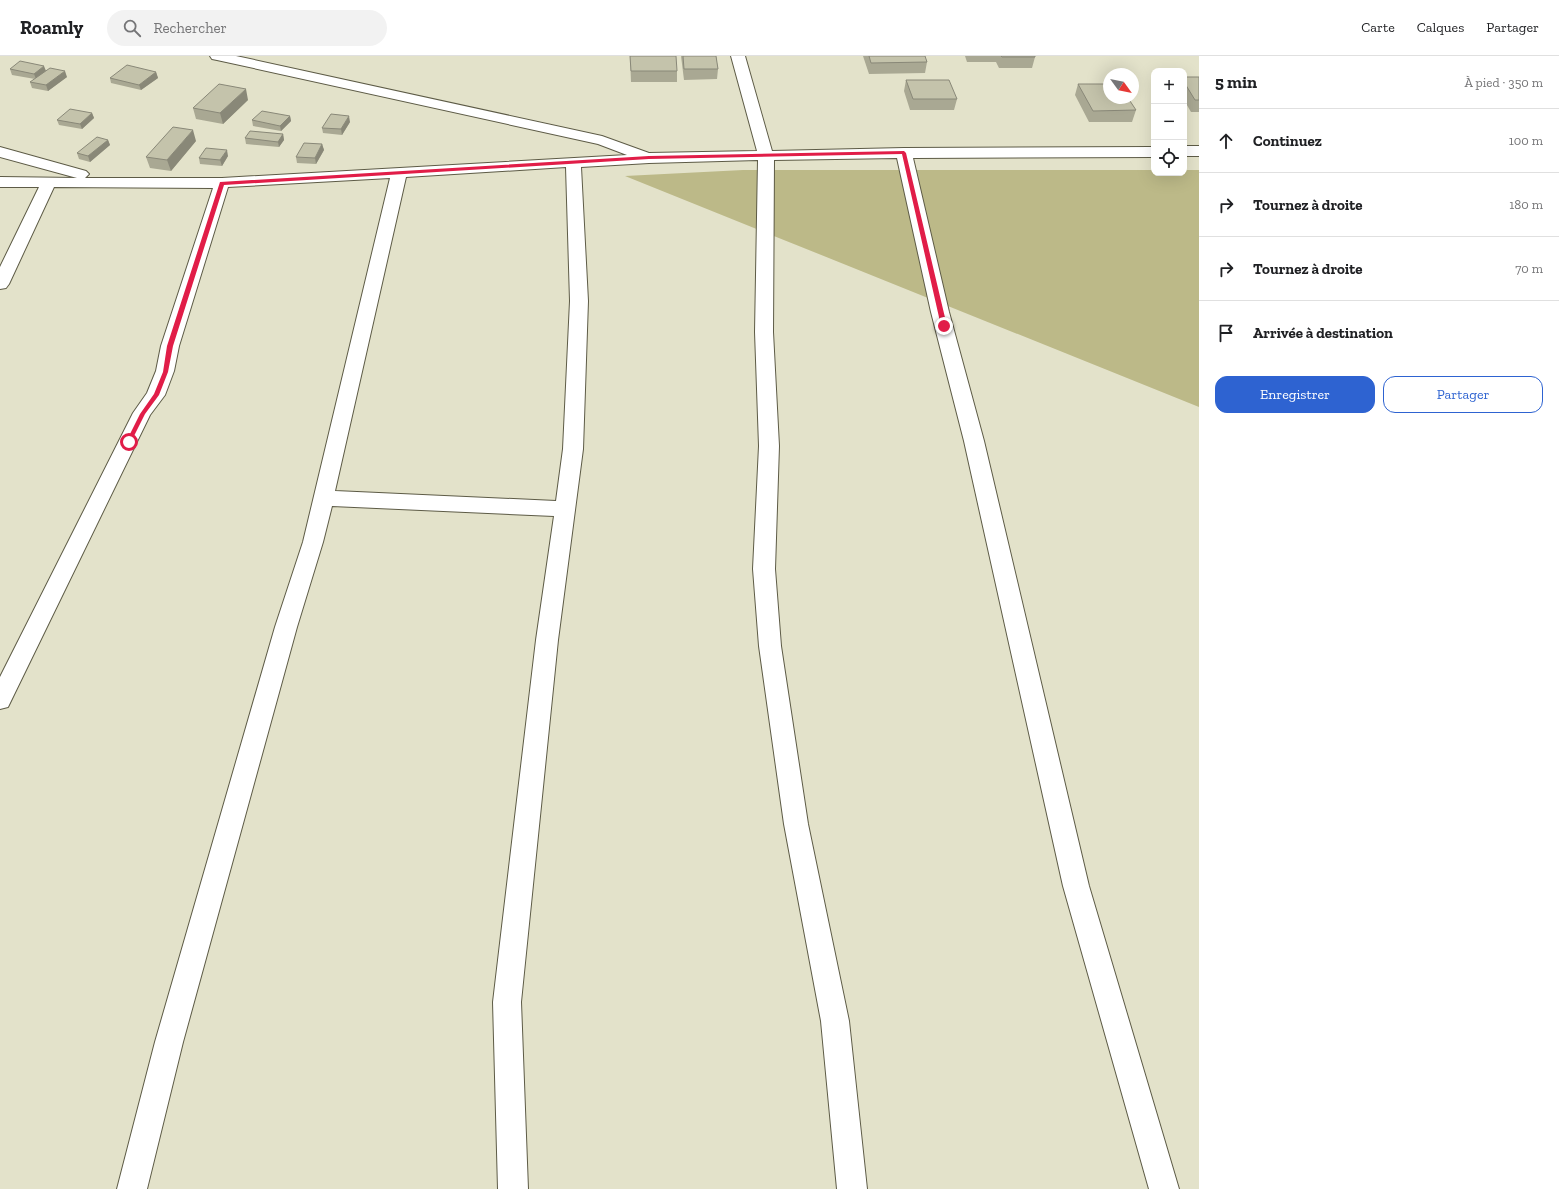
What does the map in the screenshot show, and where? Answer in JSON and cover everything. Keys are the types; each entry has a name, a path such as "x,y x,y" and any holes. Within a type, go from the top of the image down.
{"street":[{"path":"216,56 602,140 649,158"},
{"path":"738,56 766,156 764,332 769,446 764,569 770,638 796,824 835,1021 852,1189"},
{"path":"1187,152 1199,151"},
{"path":"0,152 115,184"},
{"path":"0,182 115,184 222,183 649,158 904,153 1151,152"},
{"path":"904,153 940,312 974,441 1076,886 1164,1189"},
{"path":"512,1189 507,1002 538,714 573,449 579,301 573,162"},
{"path":"132,1189 169,1042 286,627 314,542 399,172"},
{"path":"0,284 49,182"},
{"path":"0,700 142,414 156,395 165,372 170,346 222,183"},
{"path":"323,498 565,510"}],"shaded area":[{"path":"743,170 1151,170 1151,176 1187,176 1187,170 1199,170 1199,407 625,176"}],"building":[{"path":"630,56 676,56 677,71 631,71"},
{"path":"683,56 716,56 718,69 684,69"},
{"path":"869,56 925,56 927,62 871,63"},
{"path":"1001,56 1035,56 1035,57 1002,57"},
{"path":"20,61 44,66 34,74 10,69"},
{"path":"127,65 156,72 139,85 110,78"},
{"path":"50,68 65,71 46,85 30,82"},
{"path":"1187,77 1199,77 1199,100 1195,100 1187,87"},
{"path":"906,80 949,80 957,99 913,99"},
{"path":"219,84 246,89 220,113 193,108"},
{"path":"1078,84 1103,84 1103,104 1132,104 1136,110 1093,111"},
{"path":"70,109 92,113 80,124 57,120"},
{"path":"262,111 290,116 280,126 252,120"},
{"path":"331,114 349,116 341,129 322,128"},
{"path":"173,127 193,130 167,160 146,157"},
{"path":"250,131 283,134 278,142 245,138"},
{"path":"97,137 108,140 88,156 77,153"},
{"path":"304,143 322,144 315,158 296,157"},
{"path":"206,148 227,150 220,160 199,158"}],"route":[{"path":"129,442 142,414 156,395 165,372 170,346 222,183 649,158 904,153 944,326"}]}
